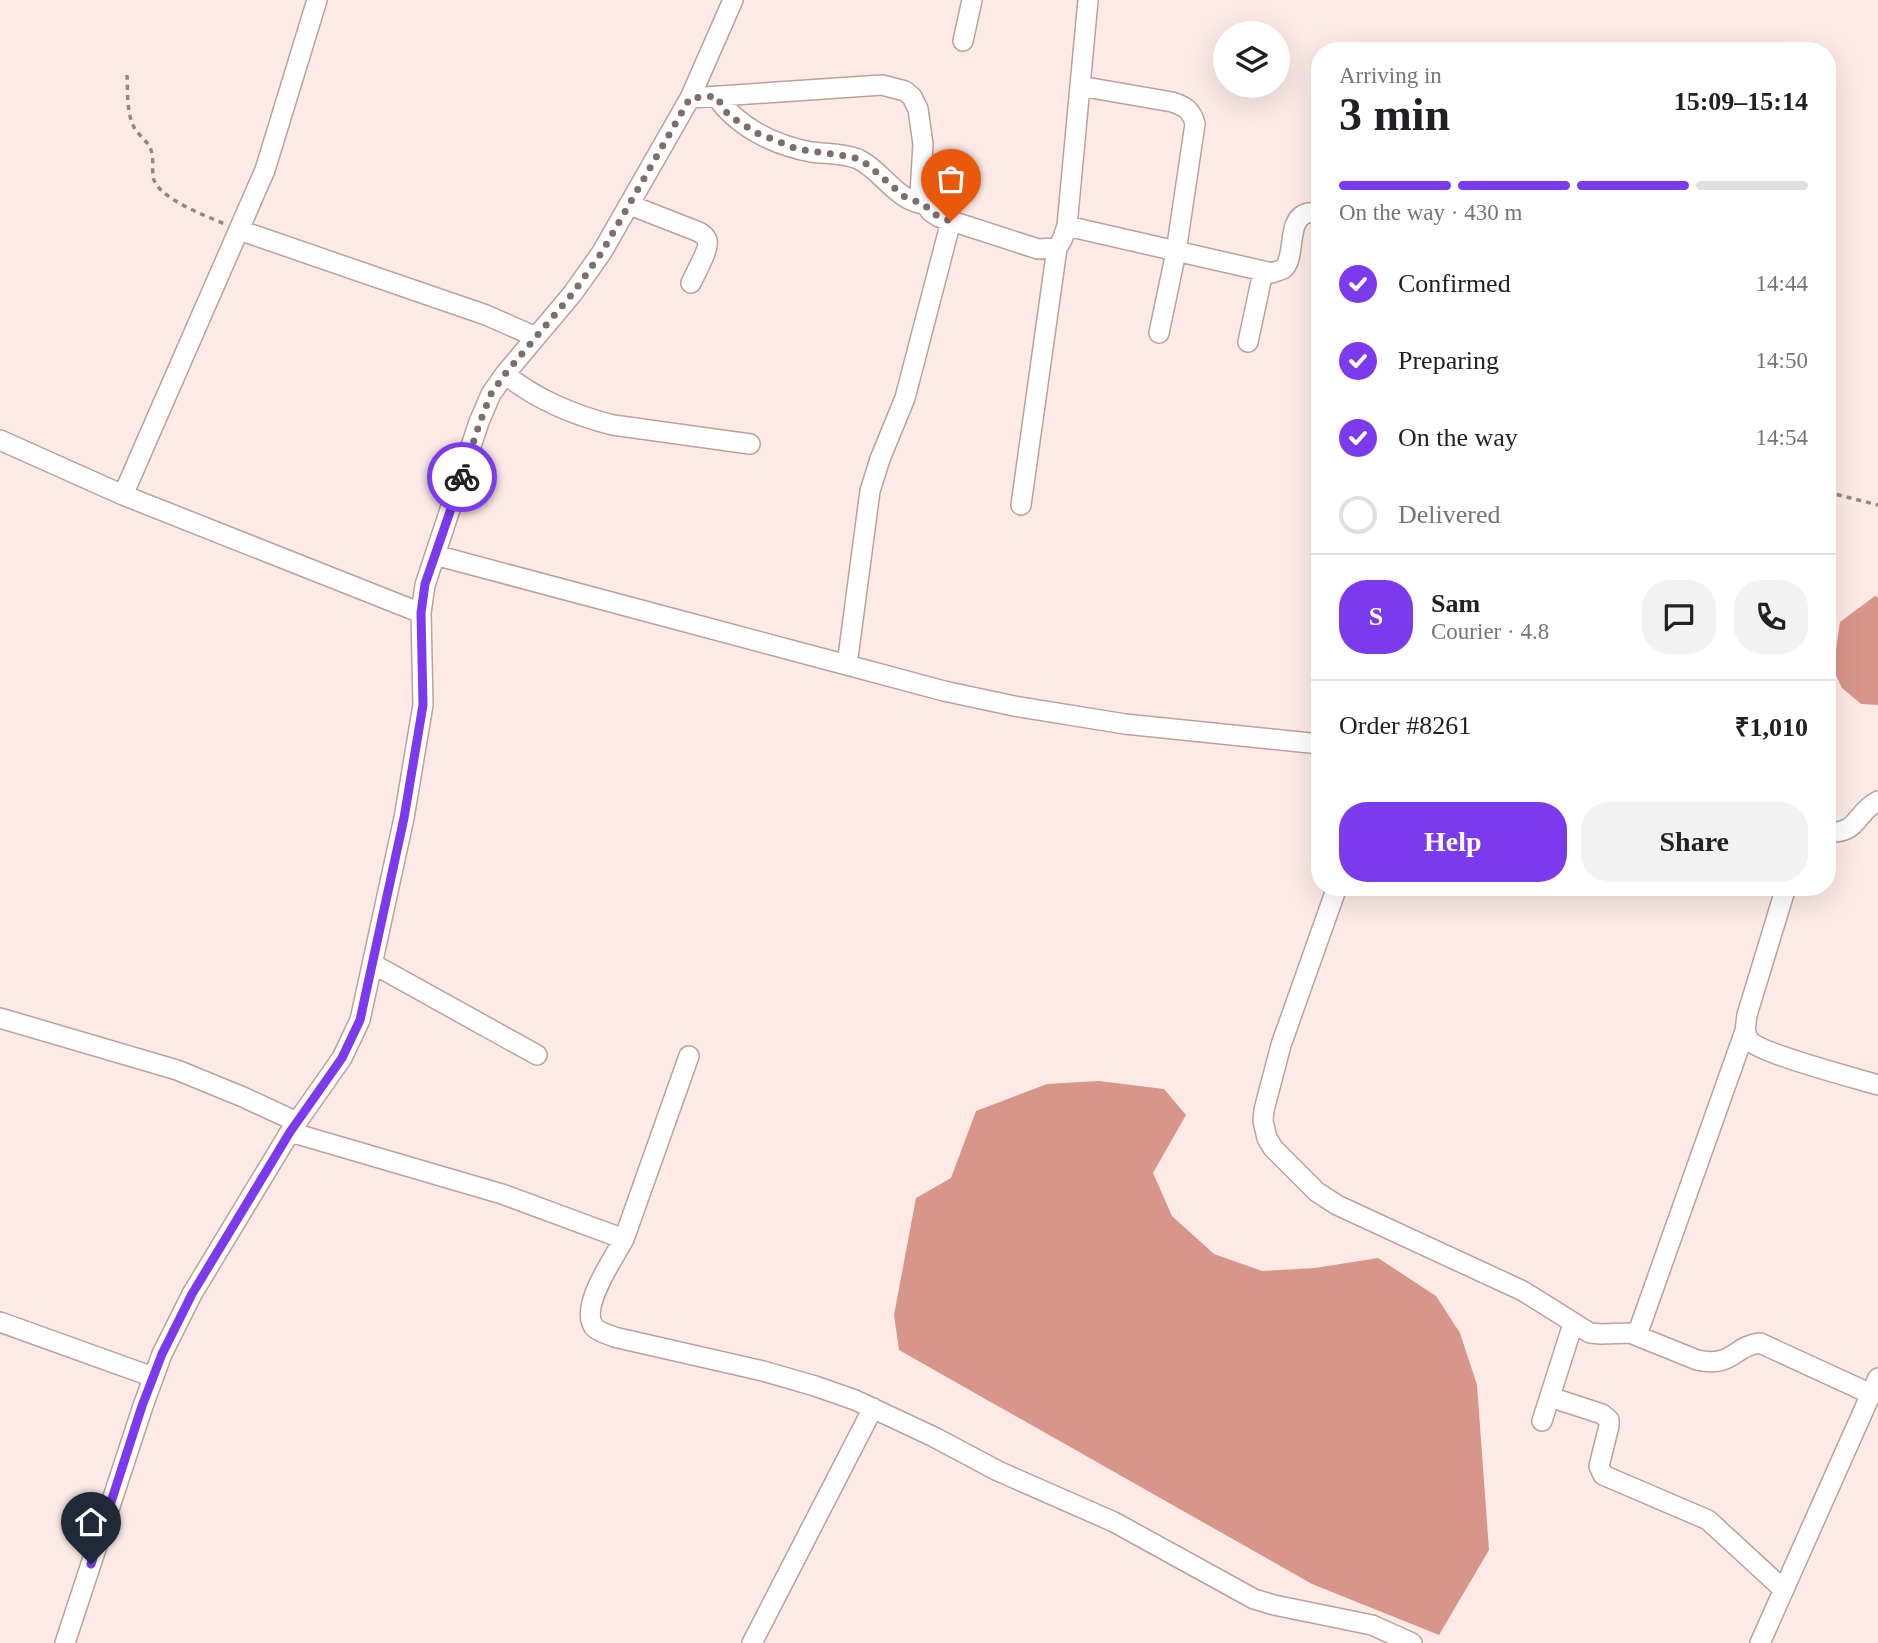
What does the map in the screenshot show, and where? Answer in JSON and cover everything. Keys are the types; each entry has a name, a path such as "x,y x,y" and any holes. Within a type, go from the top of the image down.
{"street":[{"path":"123,495 265,170 317,0"},
{"path":"65,1643 162,1354 192,1294 294,1127 342,1058 360,1020 404,818 423,705 421,613 425,584 491,394 595,263 690,98 733,0"},
{"path":"962,41 972,0"},
{"path":"1021,506 1057,248 1067,226 1088,0"},
{"path":"690,98 882,85 905,90 918,109 923,144 920,194 930,211 939,217 1038,249 1057,248"},
{"path":"1080,86 1172,102 1184,106 1193,115 1195,124 1176,251 1159,333"},
{"path":"716,96 727,113 757,133 797,149 859,159 906,198 924,204"},
{"path":"630,205 705,236 707,247 691,283"},
{"path":"1067,226 1272,273 1282,270 1287,263 1294,228 1299,218 1311,213"},
{"path":"847,665 870,491 907,391 951,221"},
{"path":"239,230 486,315 536,337"},
{"path":"1248,342 1263,272"},
{"path":"505,374 529,392 592,420 750,444"},
{"path":"0,440 123,495 421,613"},
{"path":"435,555 944,691 1077,717 1311,743"},
{"path":"1836,832 1849,829 1867,807 1878,801"},
{"path":"1334,896 1281,1045 1263,1121 1267,1138 1273,1148 1317,1192 1337,1205 1533,1296 1573,1324 1595,1334 1627,1332 1707,1362 1722,1361 1752,1344 1764,1344 1875,1388 1760,1643"},
{"path":"1637,1335 1745,1031 1747,1015 1783,896"},
{"path":"373,964 537,1055"},
{"path":"0,1018 177,1070 243,1097 294,1127 502,1194 624,1239"},
{"path":"1745,1031 1752,1043 1761,1048 1878,1085"},
{"path":"689,1056 624,1239 594,1294 590,1317 599,1331 614,1337 802,1382 855,1399 998,1471 1114,1522 1254,1600 1363,1622 1412,1643"},
{"path":"0,1322 153,1377"},
{"path":"1542,1421 1573,1324"},
{"path":"1550,1398 1602,1414 1608,1420 1609,1426 1598,1466 1603,1475 1708,1520 1784,1590"},
{"path":"752,1643 873,1408"}],"path":[{"path":"127,75 130,117 135,129 146,140 152,152 153,179 158,189 239,230"},
{"path":"1836,494 1878,505"}],"shaded area":[{"path":"1875,596 1878,597 1878,705 1861,704 1842,688 1836,675 1840,622"},
{"path":"1099,1081 1164,1089 1186,1115 1153,1173 1172,1216 1214,1254 1262,1271 1315,1268 1378,1258 1436,1296 1460,1333 1477,1385 1489,1550 1439,1635 1312,1584 899,1350 894,1315 916,1198 951,1178 976,1111 1047,1084"}],"way so far":[{"path":"462,477 491,394 573,293 602,252 690,98 716,96 727,113 736,120 774,141 797,149 859,159 906,198 924,204 939,217 951,221"}],"route":[{"path":"91,1564 142,1406 162,1354 192,1294 290,1132 342,1058 360,1020 404,818 423,705 421,613 425,584 462,477"}]}
